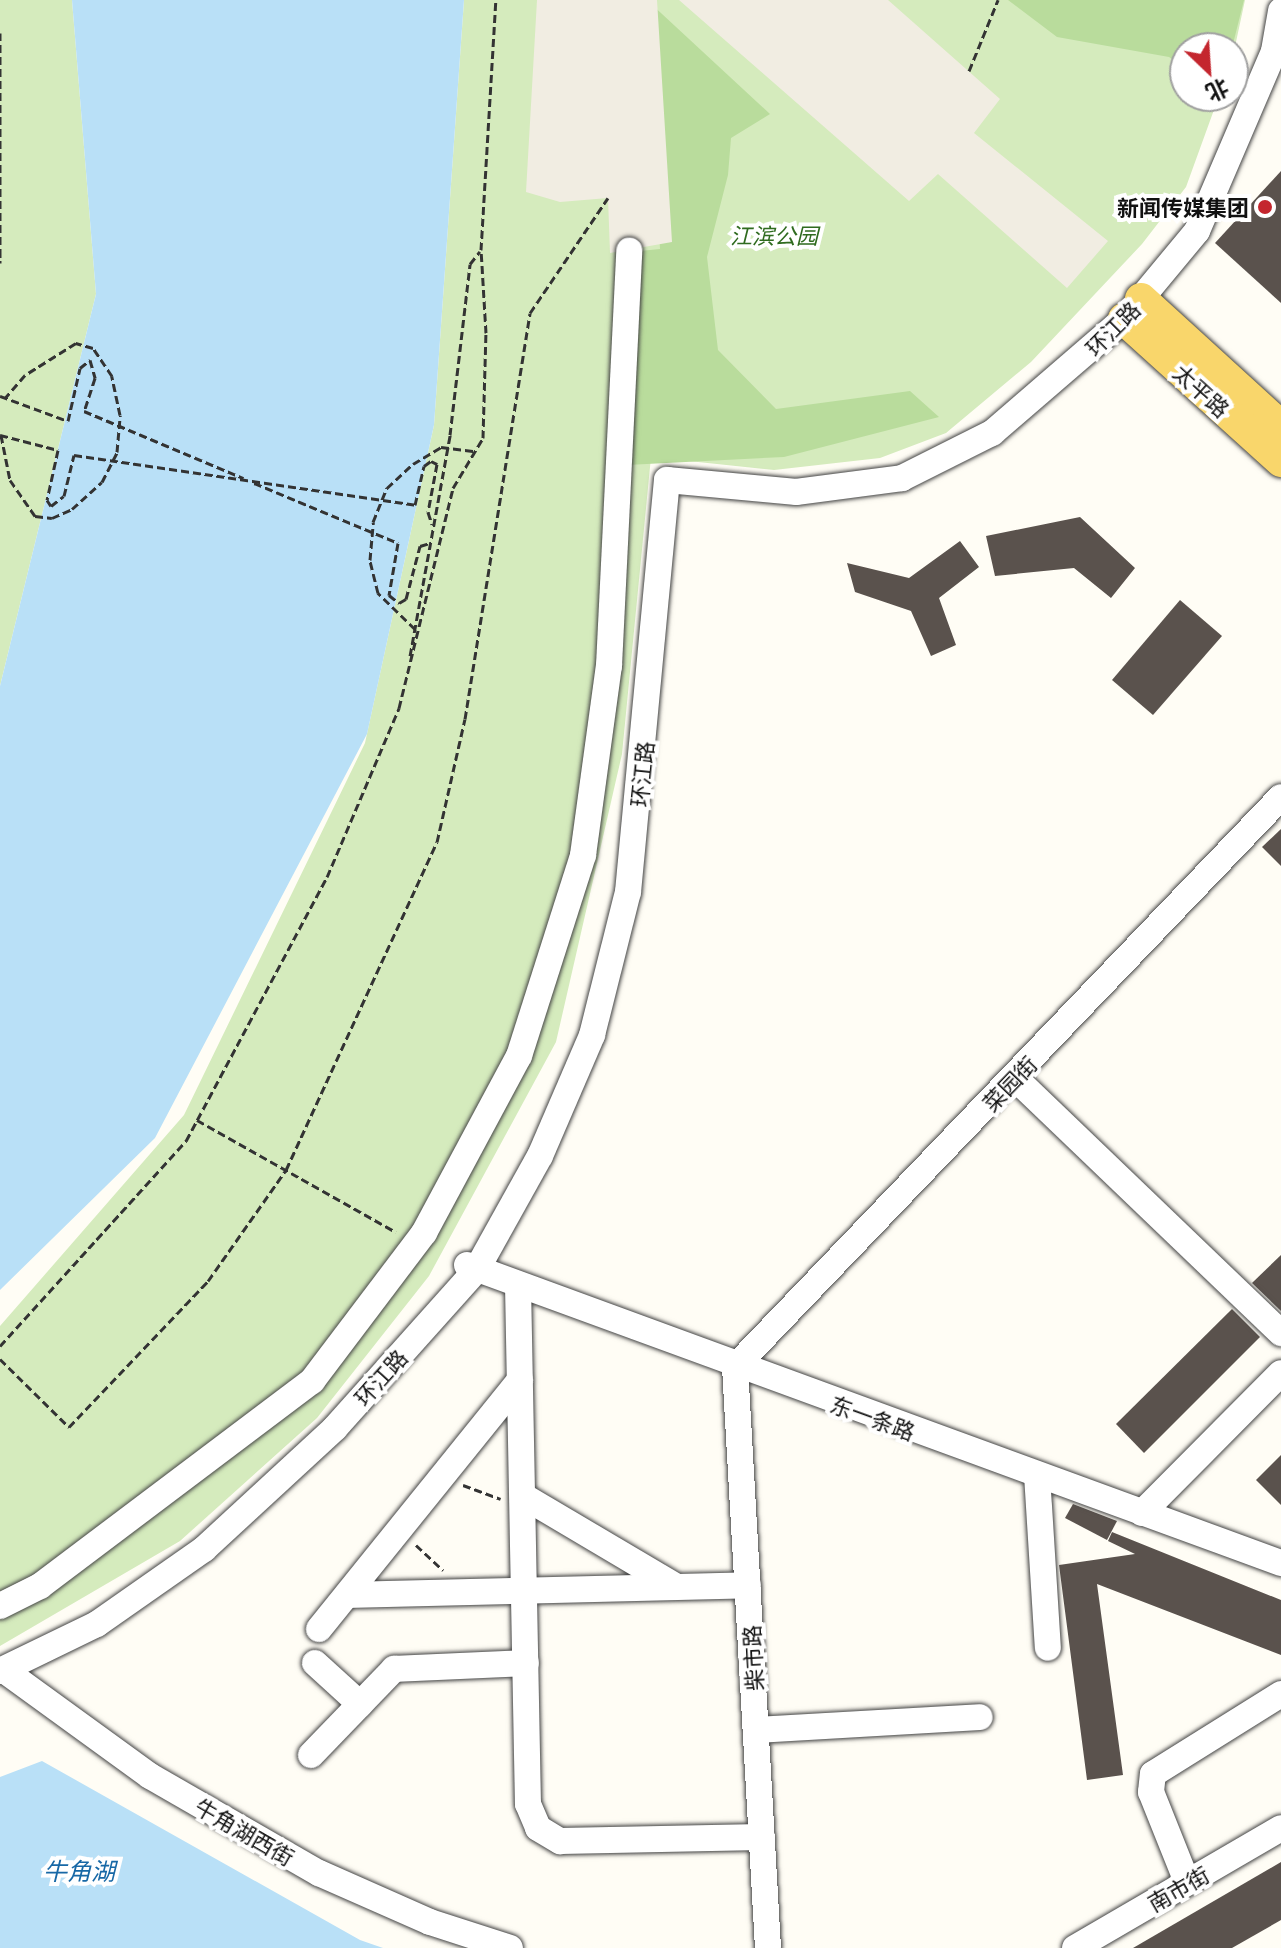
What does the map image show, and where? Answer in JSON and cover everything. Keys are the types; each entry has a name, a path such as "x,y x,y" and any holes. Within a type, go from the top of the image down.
{"main road":[{"name":"太平路","path":"1132,309 1281,427"},
{"name":"太平路","path":"1132,309 1281,461"}],"street":[{"name":"环江路","path":"2,1670 97,1624 204,1549 335,1428 472,1267 540,1156 592,1035 628,892 667,480 796,492 902,478 992,433 1132,309 1197,231 1274,51 1281,11"},
{"path":"0,1606 40,1586 312,1381 416,1244 519,1056 583,855 609,666 629,250"},
{"name":"菜园街","path":"735,1367 1281,797"},
{"path":"1014,1077 1281,1333"},
{"name":"东一条路","path":"472,1267 735,1367 1279,1560"},
{"path":"518,1285 528,1804 538,1828 560,1841 762,1837"},
{"name":"柴市路","path":"735,1367 768,1948"},
{"path":"1142,1513 1281,1373"},
{"path":"319,1629 520,1380"},
{"path":"1037,1475 1048,1648"},
{"path":"523,1502 675,1586"},
{"path":"348,1595 748,1585"},
{"path":"315,1663 360,1704"},
{"path":"311,1755 394,1669 526,1663"},
{"name":"牛角湖西街","path":"2,1670 150,1776 319,1873 430,1922 510,1948"},
{"path":"1187,1882 1151,1792 1153,1774 1281,1694"},
{"path":"756,1730 980,1717"},
{"name":"南市街","path":"1075,1948 1281,1828"}],"path":[{"path":"0,1346 186,1141 327,877 403,691 453,488 483,438 486,333 481,250 496,0"},
{"path":"969,71 998,0"},
{"path":"0,33 0,263"},
{"path":"0,1359 69,1427 208,1281 286,1170 437,842 465,719 530,313 608,198"},
{"path":"403,691 433,527 470,264 481,250"},
{"path":"430,543 420,546 406,599 399,603 389,595 398,543 248,480 84,411 95,378 90,360 80,368 68,421 2,397 25,375 76,343 93,348 112,376 120,415 117,452 102,482 72,509 52,518 35,516 10,480 0,435 58,450 47,500 51,506 64,496 74,455 248,480 415,505 424,466 431,461 437,464 428,512 433,527"},
{"path":"418,631 378,593 370,560 373,522 387,488 413,464 441,447 475,451"},
{"path":"197,1120 416,1244"},
{"path":"442,1478 523,1502"},
{"path":"400,1530 466,1592"}],"green space":[{"path":"0,0 72,0 96,294 0,686"},
{"name":"江滨公园","path":"464,0 1245,0 1238,32 1169,32 1169,112 1213,112 1186,187 1142,244 1031,362 946,433 880,458 774,470 651,457 622,754 556,1042 429,1276 317,1418 180,1541 0,1646 0,1326 184,1115 365,743 434,425"},
{"path":"1008,0 1244,0 1236,32 1169,32 1169,57 1057,37"},
{"path":"648,1 770,114 731,138 728,175 707,257 718,350 776,409 910,391 939,417 784,457 627,465 630,252 660,249"}],"shaded area":[{"path":"537,0 657,0 672,242 610,253 608,198 560,202 526,192"},
{"path":"679,0 888,0 1000,99 974,133 1108,241 1067,288 938,174 909,201"}],"water":[{"path":"72,0 464,0 434,425 367,734 155,1138 0,1290 0,686 96,294"},
{"name":"牛角湖","path":"42,1761 360,1940 383,1948 0,1948 0,1777"}],"building":[{"name":"新闻传媒集团","path":"1281,171 1281,303 1215,243"},
{"path":"1080,517 1135,568 1111,598 1074,568 995,576 986,536"},
{"path":"960,541 979,567 939,598 956,645 931,656 911,611 855,592 847,563 909,578"},
{"path":"1180,600 1222,636 1153,715 1112,680"},
{"path":"1281,829 1281,866 1262,847"},
{"path":"1281,1255 1281,1311 1252,1283"},
{"path":"1232,1309 1260,1337 1144,1453 1116,1424"},
{"path":"1281,1455 1281,1505 1256,1480"},
{"path":"1073,1504 1117,1521 1107,1540 1065,1518"},
{"path":"1112,1532 1281,1600 1281,1655 1097,1584 1123,1775 1087,1780 1059,1565 1135,1554 1108,1541"},
{"path":"1281,1862 1281,1920 1232,1948 1133,1948"}],"place":[{"name":"新闻传媒集团","path":"1265,207"}]}
